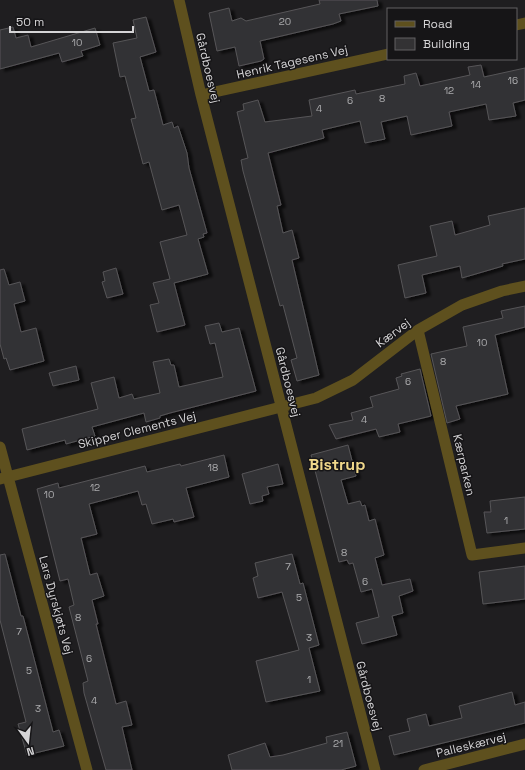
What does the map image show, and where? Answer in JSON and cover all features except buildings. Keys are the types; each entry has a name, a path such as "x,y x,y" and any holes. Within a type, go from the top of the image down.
{"street":[{"name":"Gårdboesvej","path":"179,0 201,95 375,770"},
{"name":"Henrik Tagesens Vej","path":"201,95 387,54"},
{"name":"Kærvej","path":"281,406 316,398 353,380 418,330 462,305 502,291 525,286"},
{"name":"Kærparken","path":"418,330 472,554 525,548"},
{"name":"Skipper Clements Vej","path":"4,478 281,406"},
{"name":"Lars Dyrskjøts Vej","path":"0,447 4,478 87,770"},
{"name":"Palleskærvej","path":"424,770 525,744"}],"district":[{"name":"Bistrup","path":"337,464"}]}
